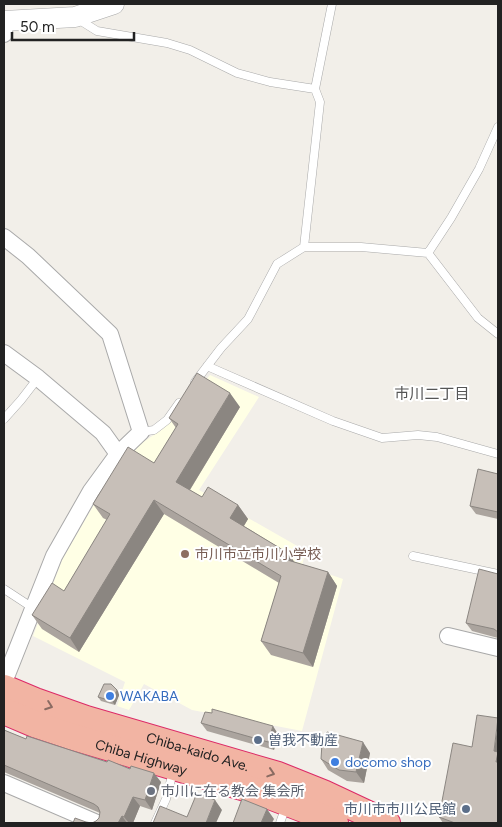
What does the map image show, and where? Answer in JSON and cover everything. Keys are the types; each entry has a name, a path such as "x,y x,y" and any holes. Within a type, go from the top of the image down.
{"highway":[{"name":"Chiba-kaido Ave.","path":"4,688 86,719 278,775 323,793 387,823"},
{"name":"Chiba Highway","path":"4,711 70,736 262,793 284,813 335,823"}],"street":[{"path":"4,26 114,4"},
{"path":"4,237 28,256 110,334 142,432 118,454 91,491 54,556 4,682"},
{"path":"4,353 38,378 103,433 118,454"},
{"path":"448,636 498,648"},
{"path":"4,783 87,821"}],"lane":[{"path":"304,247 320,102 315,89 332,4"},
{"path":"63,15 98,31 167,43 190,50 237,74 270,82 315,89"},
{"path":"428,253 479,169 498,127"},
{"path":"190,389 221,348 248,319 277,264 304,247 361,247 428,253 478,318 498,334"},
{"path":"207,366 333,420 382,438 418,435 437,437 498,454"},
{"path":"4,419 38,378"},
{"path":"142,432 154,430 167,420 184,397"},
{"path":"413,556 498,574"},
{"path":"4,589 33,608"},
{"path":"155,823 166,799 174,767"}],"shaded area":[{"name":"市川市立市川小学校","path":"210,375 259,397 199,490 306,551 302,565 343,579 302,731 192,710 144,684 129,710 117,706 125,682 33,636 63,558 95,503 140,444 163,429"}],"building":[{"path":"197,373 230,393 176,482 202,497 208,487 238,505 230,518 288,553 284,559 328,572 303,653 261,641 281,576 154,500 70,638 32,615 52,583 64,591 110,514 93,504 128,447 154,463 178,424 169,418"},
{"path":"478,469 498,474 498,512 470,506"},
{"path":"479,569 498,574 498,632 494,629 466,623"},
{"path":"104,684 111,684 117,690 112,701 98,697"},
{"path":"212,709 273,726 268,742 201,723 205,712 212,713"},
{"path":"477,715 498,718 494,751 498,752 496,762 498,762 498,823 455,823 439,817 453,743 472,747"},
{"path":"4,730 26,739 27,736 107,762 108,760 130,769 131,766 154,773 145,800 133,797 124,817 122,816 118,823 92,823 99,818 100,812 94,804 4,765"},
{"path":"327,732 363,742 356,772 339,770 321,759 322,743"},
{"path":"197,793 215,800 206,823 153,823 160,806 187,817"},
{"path":"242,799 267,809 261,823 233,823"},
{"path":"75,818 92,823 73,823"}],"place":[{"name":"市川市立市川小学校","path":"185,554"},
{"name":"WAKABA","path":"110,696"},
{"name":"曽我不動産","path":"258,740"},
{"name":"docomo shop","path":"335,762"},
{"name":"市川に在る教会 集会所","path":"151,791"},
{"name":"市川市市川公民館","path":"466,809"}],"district":[{"name":"市川二丁目","path":"432,394"}]}
